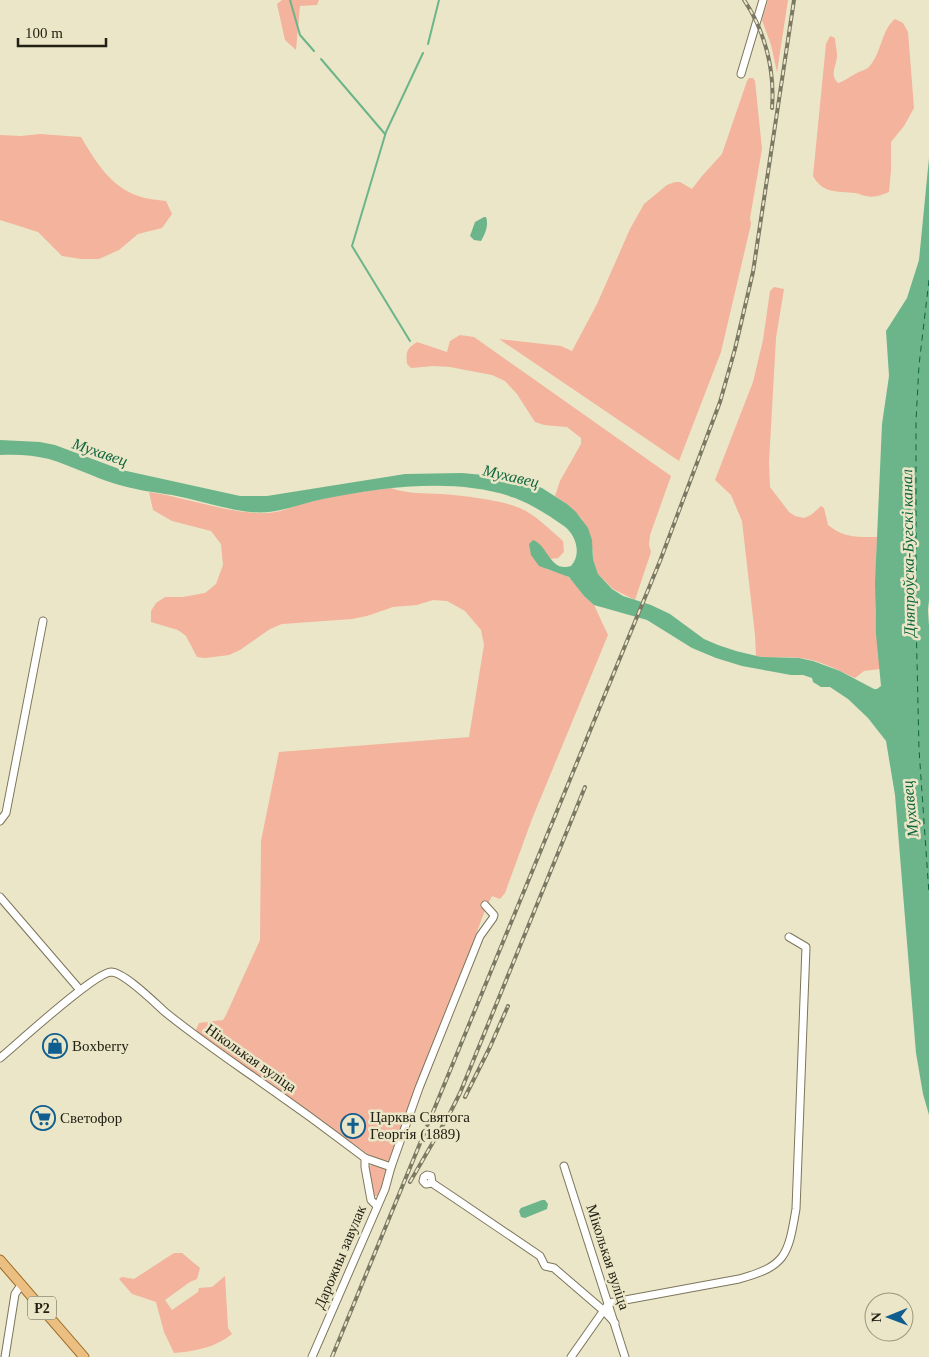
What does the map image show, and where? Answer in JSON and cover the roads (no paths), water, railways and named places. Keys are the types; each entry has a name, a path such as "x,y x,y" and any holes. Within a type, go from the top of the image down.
{"main road":[{"name":"Р2","path":"0,1260 84,1357"}],"street":[{"path":"742,74 763,0"},
{"path":"0,822 6,813 43,621"},
{"path":"0,897 80,990 0,1058"},
{"name":"Дарожны завулак","path":"312,1357 385,1189 419,1088 480,936 493,918 494,915 485,905"},
{"path":"571,1357 604,1312 608,1303 739,1279 760,1273 772,1267 780,1260 786,1250 792,1232 796,1209 806,947 789,937"},
{"name":"Ніколькая вуліца","path":"80,990 111,972 123,977 184,1028 365,1158"},
{"path":"377,1206 371,1200 365,1158 391,1167"},
{"name":"Міколькая вуліца","path":"564,1166 625,1357"},
{"path":"432,1183 540,1256 546,1266 554,1268 615,1323"},
{"path":"5,1357 15,1294 21,1285"}],"water":[{"path":"929,158 929,1115 923,1094 916,1053 895,795 886,741 868,718 848,699 830,687 821,687 813,682 812,678 803,675 791,675 742,666 716,658 692,648 647,620 594,605 569,577 539,566 531,555 529,544 533,540 542,547 558,566 571,566 577,550 572,534 552,518 515,498 469,488 420,486 370,491 323,499 278,511 260,513 230,509 123,486 43,458 25,455 0,455 0,440 40,442 55,445 122,470 240,496 267,496 405,474 462,473 515,478 542,488 576,512 588,528 592,540 593,559 598,574 612,589 623,596 651,605 670,614 704,639 718,645 761,657 799,658 813,661 840,671 877,689 881,686 876,634 875,583 882,424 889,376 886,331 907,298 919,260"},
{"path":"486,217 487,223 484,235 481,241 474,240 470,236 475,222"},
{"path":"545,1200 548,1204 547,1209 525,1218 521,1217 519,1211 521,1208"}],"waterway":[{"path":"290,0 300,35 314,51"},
{"path":"428,44 439,0"},
{"path":"410,341 352,246 386,132 423,53"},
{"path":"321,59 385,134"}],"railway":[{"path":"744,0 758,25 767,51 772,79 772,108"},
{"path":"332,1357 660,561 720,402 753,272 794,0"},
{"path":"410,1182 460,1093 585,787"},
{"path":"465,1097 508,1006"}],"place":[{"name":"Boxberry","path":"55,1046"},
{"name":"Светофор","path":"43,1118"},
{"name":"Царква Святога Георгія (1889)","path":"353,1126"}],"water label":[{"name":"Мухавец","path":"100,452"},
{"name":"Мухавец","path":"511,476"},
{"name":"Дняпроўска-Бугскі канал","path":"908,553"},
{"name":"Мухавец","path":"910,809"}]}
